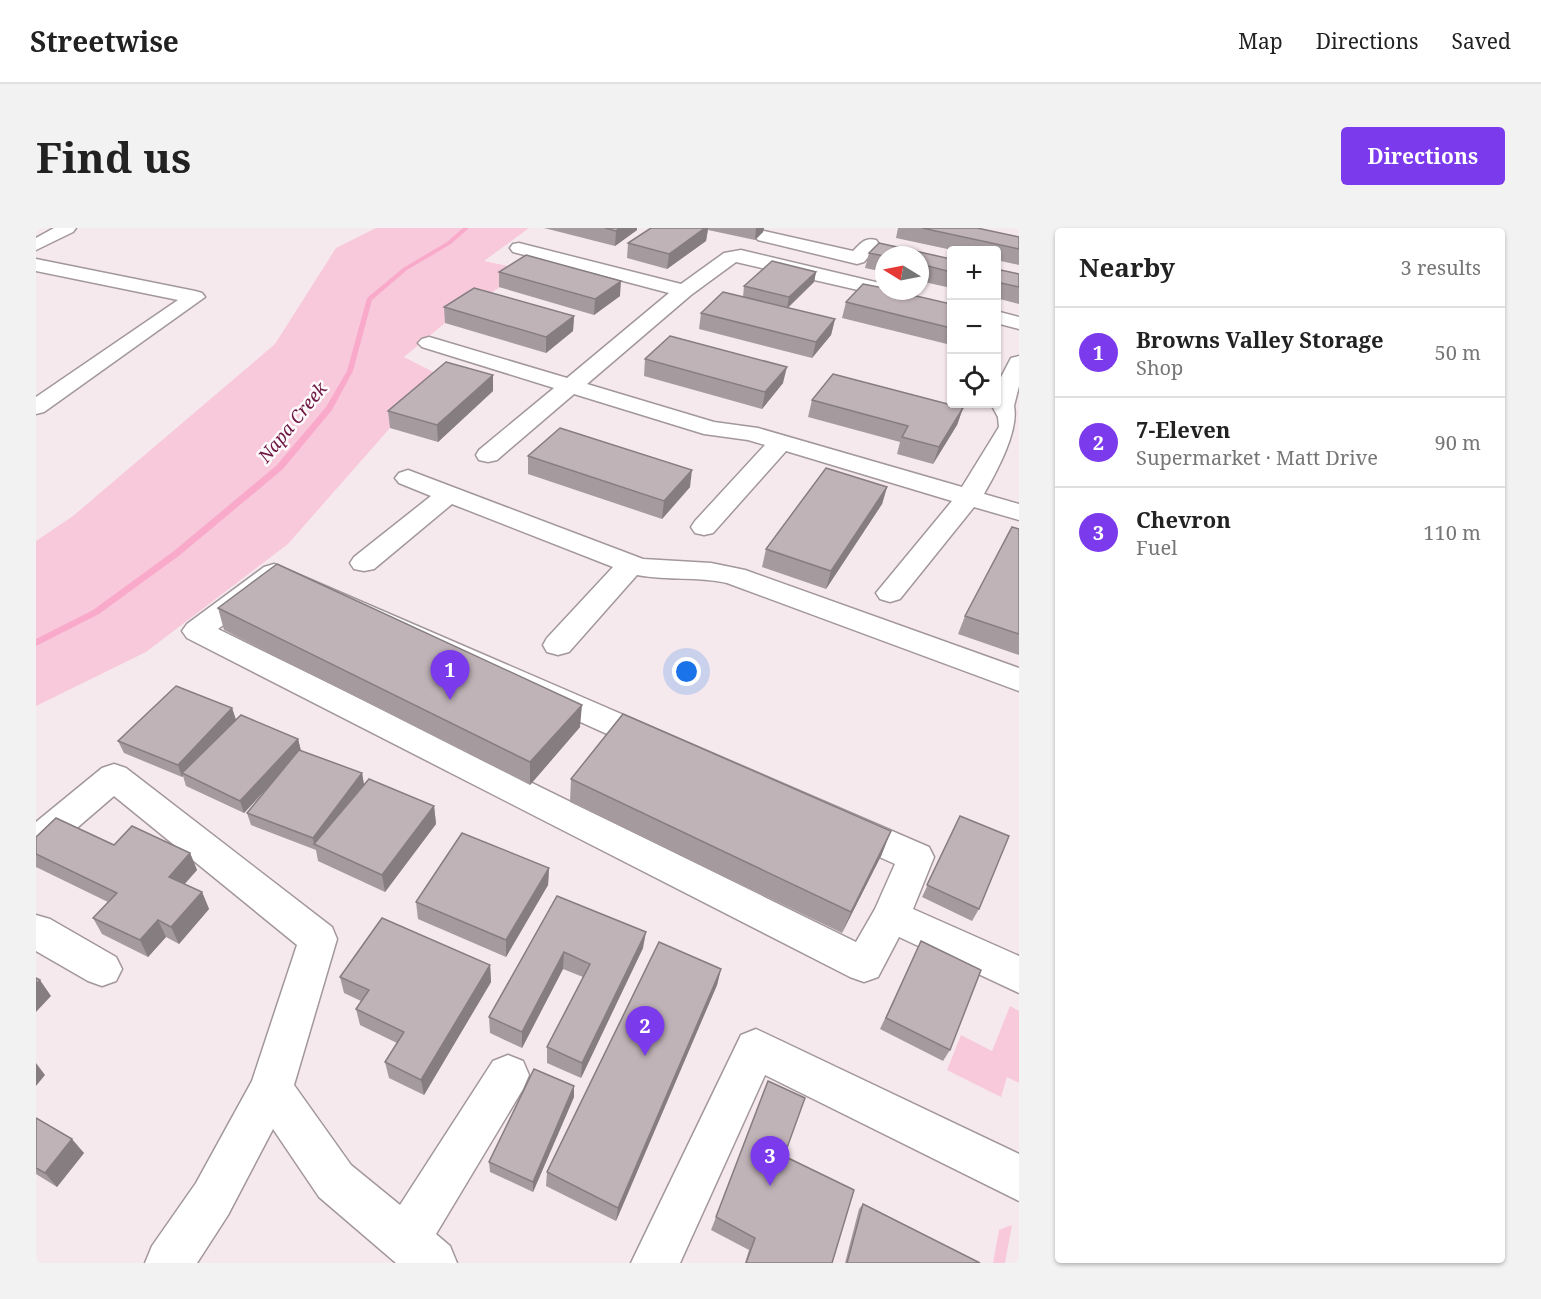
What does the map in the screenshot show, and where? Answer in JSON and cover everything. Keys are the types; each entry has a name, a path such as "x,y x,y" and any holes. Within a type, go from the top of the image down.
{"street":[{"path":"36,245 67,228"},
{"path":"765,236 856,258 869,236 886,246"},
{"path":"519,248 684,291"},
{"path":"488,456 684,291 731,257 741,256 875,287"},
{"path":"36,265 195,297 36,407"},
{"path":"1001,318 1019,323"},
{"path":"429,343 712,429 750,433 1019,512"},
{"path":"890,593 969,497 1011,427 1010,417 1003,406 1019,363"},
{"path":"704,527 781,442"},
{"path":"408,478 631,564 660,571 718,572 735,576 1019,680"},
{"path":"364,563 449,494"},
{"path":"558,645 631,564"},
{"path":"274,573 916,857 891,916 864,964 197,631 274,573"},
{"path":"36,843 114,777 318,939 271,1089 212,1199 169,1263"},
{"path":"891,916 1019,975"},
{"path":"36,931 102,969"},
{"path":"655,1263 756,1049 1019,1178"},
{"path":"271,1089 335,1181 419,1251 508,1076"}],"shaded area":[{"path":"376,228 529,228 484,261 526,270 445,323 404,357 447,379 390,428 288,544 146,652 36,706 36,541 73,516 275,344 336,248"},
{"path":"1010,1006 1019,1011 1019,1083 1007,1077 1001,1097 947,1070 961,1035 992,1051"},
{"path":"1012,1225 1005,1263 993,1263 999,1230"}],"building":[{"path":"651,228 705,228 669,254 628,243"},
{"path":"922,228 977,228 1019,237 1019,249"},
{"path":"879,243 892,246 876,246"},
{"path":"929,254 947,258 947,271 929,266"},
{"path":"526,255 621,281 595,299 499,272"},
{"path":"772,261 816,272 789,297 744,286"},
{"path":"1001,270 1019,274 1019,287 1001,283"},
{"path":"863,284 875,286 875,300 929,299 947,303 947,327 846,302"},
{"path":"474,288 574,316 546,337 444,307"},
{"path":"723,292 835,319 816,342 701,313"},
{"path":"670,336 787,367 765,392 645,359"},
{"path":"446,362 493,375 437,425 388,411"},
{"path":"833,374 947,404 947,408 963,408 939,447 902,437 908,426 812,400"},
{"path":"560,428 692,470 664,501 528,456"},
{"path":"826,468 887,487 831,571 766,549"},
{"path":"1012,527 1019,529 1019,634 965,616"},
{"path":"277,564 582,705 530,762 218,608"},
{"path":"176,686 232,708 178,765 118,741"},
{"path":"623,714 891,831 851,912 571,779"},
{"path":"241,715 298,739 240,801 182,773"},
{"path":"299,750 362,773 313,838 247,813"},
{"path":"369,779 434,806 382,875 314,844"},
{"path":"960,816 1009,836 979,909 927,885"},
{"path":"56,818 114,845 132,826 190,853 169,877 202,892 171,927 158,920 140,940 93,918 117,893 36,854 36,837"},
{"path":"462,833 549,868 506,940 416,902"},
{"path":"557,896 646,932 582,1063 547,1047 590,964 564,952 522,1032 489,1017"},
{"path":"382,918 490,965 421,1080 385,1062 404,1032 356,1009 369,990 340,977"},
{"path":"921,941 981,970 950,1050 886,1018"},
{"path":"659,942 721,969 618,1208 547,1172"},
{"path":"534,1069 574,1086 533,1182 489,1162"},
{"path":"768,1081 805,1098 784,1156 854,1190 832,1263 746,1263 755,1238 716,1217"},
{"path":"36,1118 72,1139 45,1173 36,1168"},
{"path":"863,1204 980,1263 847,1263"}],"waterway":[{"name":"Napa Creek","path":"36,643 96,612 177,553 280,467 329,408 350,371 369,299 405,269 449,243 466,228"}],"place":[{"name":"Browns Valley Storage","path":"450,700"},
{"name":"7-Eleven","path":"645,1056"},
{"name":"Chevron","path":"770,1186"}]}
